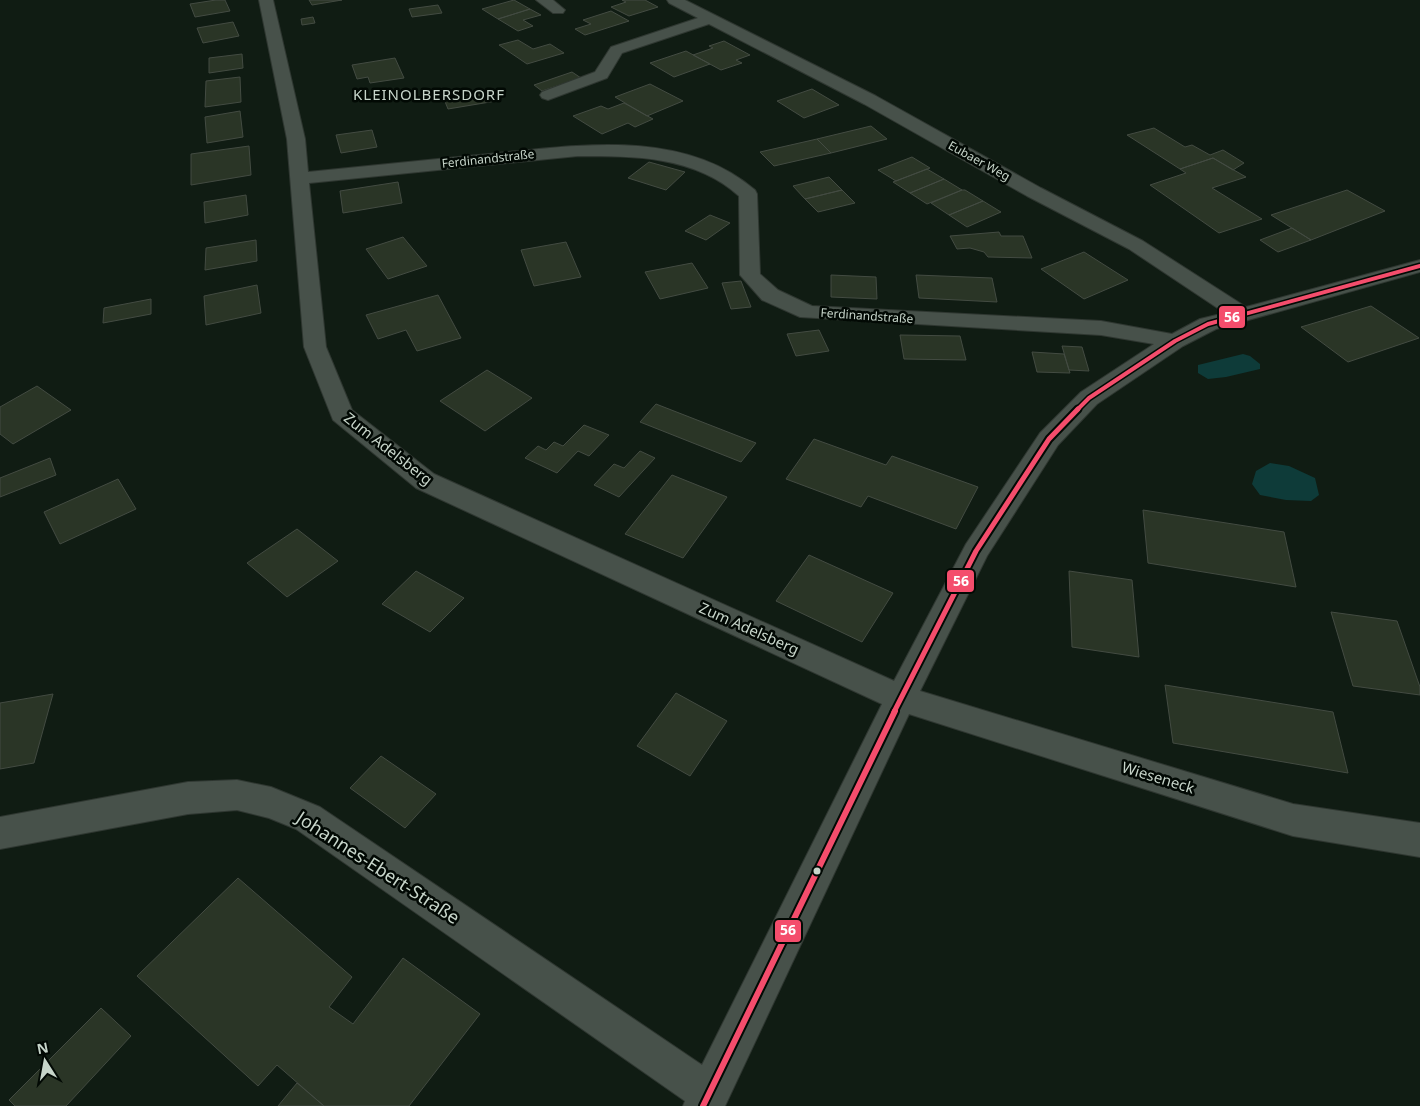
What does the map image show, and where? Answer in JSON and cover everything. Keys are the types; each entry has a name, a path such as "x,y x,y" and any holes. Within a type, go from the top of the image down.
{"street":[{"name":"Zum Adelsberg","path":"266,0 296,139 315,347 342,414 424,481 901,698"},
{"path":"543,0 558,10"},
{"name":"Eubaer Weg","path":"674,0 870,100 1026,188 1136,245 1242,314"},
{"path":"548,94 601,75 616,50 709,19"},
{"name":"Ferdinandstraße","path":"299,178 578,151 624,150 663,155 696,164 725,176 748,194 750,275 770,295 808,312 1101,328 1175,341"},
{"path":"707,1100 901,698 976,551 1049,439 1089,398 1175,341 1208,324 1420,266"},
{"name":"Wieseneck","path":"901,698 1293,820 1420,840"},
{"name":"Johannes-Ebert-Straße","path":"0,833 188,798 237,795 271,803 308,818 707,1100"}],"water":[{"path":"1243,354 1250,356 1260,364 1260,369 1208,379 1198,373 1198,365"},
{"path":"1270,463 1289,466 1315,478 1319,495 1311,501 1286,500 1260,495 1252,484 1256,471"}],"building":[{"path":"225,0 230,11 195,17 190,4"},
{"path":"309,0 342,0 312,5"},
{"path":"514,0 530,9 498,19 482,9"},
{"path":"622,0 645,0 658,7 629,16 611,7 626,2"},
{"path":"438,5 442,13 412,17 409,9"},
{"path":"530,9 541,15 523,20 533,26 518,31 498,19"},
{"path":"611,11 629,21 585,35 575,29 591,24 583,20"},
{"path":"313,17 315,23 302,25 301,19"},
{"path":"233,22 239,36 203,43 197,28"},
{"path":"518,40 533,49 550,44 564,53 527,64 499,45"},
{"path":"724,41 750,55 736,60 742,63 721,70 693,55 713,48 709,46"},
{"path":"686,51 710,64 674,77 650,63"},
{"path":"242,54 243,68 209,73 209,58"},
{"path":"395,58 404,78 370,83 368,77 357,79 352,65"},
{"path":"572,72 581,78 542,91 534,85"},
{"path":"240,77 241,102 205,107 206,81"},
{"path":"650,84 683,101 647,116 615,97"},
{"path":"812,89 839,105 804,118 777,101"},
{"path":"491,91 496,101 448,109 444,99"},
{"path":"624,103 653,119 635,127 628,123 602,134 573,116 601,106 608,109"},
{"path":"240,111 243,137 207,143 205,117"},
{"path":"871,126 887,139 831,153 817,139"},
{"path":"1154,128 1185,147 1192,145 1210,155 1223,150 1244,163 1233,170 1213,158 1180,169 1127,135"},
{"path":"372,130 377,147 341,153 336,135"},
{"path":"817,139 831,153 774,166 760,152"},
{"path":"249,146 251,175 191,185 191,154"},
{"path":"912,157 930,168 896,181 878,170"},
{"path":"1213,158 1246,177 1212,188 1262,219 1219,233 1150,185 1186,173 1180,169"},
{"path":"649,162 685,172 666,190 628,178"},
{"path":"927,169 944,179 910,193 893,182"},
{"path":"829,177 842,190 805,199 793,186"},
{"path":"944,179 962,190 927,204 910,193"},
{"path":"398,182 402,203 343,213 340,191"},
{"path":"842,190 855,203 818,212 805,199"},
{"path":"962,190 983,201 949,215 931,203"},
{"path":"1347,190 1385,211 1311,240 1271,215"},
{"path":"246,195 248,215 205,223 204,202"},
{"path":"983,201 1001,212 967,227 949,215"},
{"path":"710,215 730,223 706,240 685,231"},
{"path":"1292,228 1311,240 1278,252 1260,240"},
{"path":"999,232 1001,236 1023,236 1032,258 988,257 984,252 970,248 957,249 950,236"},
{"path":"403,237 427,266 388,279 366,249"},
{"path":"256,240 257,261 205,270 206,248"},
{"path":"566,242 581,277 534,286 521,250"},
{"path":"1084,252 1128,280 1084,299 1041,269"},
{"path":"692,263 708,288 660,299 645,272"},
{"path":"831,275 876,277 877,299 831,297"},
{"path":"916,275 992,278 997,302 919,298"},
{"path":"741,281 751,307 731,309 722,283"},
{"path":"257,285 261,313 206,325 204,296"},
{"path":"438,295 461,338 417,351 406,330 378,339 366,315"},
{"path":"151,299 151,314 103,323 104,308"},
{"path":"1371,306 1419,338 1348,362 1301,327"},
{"path":"819,330 829,351 796,356 787,334"},
{"path":"900,335 960,336 966,360 904,359"},
{"path":"1062,346 1082,347 1089,371 1069,370"},
{"path":"1032,352 1064,354 1070,373 1037,372"},
{"path":"487,370 532,398 485,431 440,401"},
{"path":"37,386 71,410 13,444 0,434 0,407"},
{"path":"656,404 756,443 741,462 640,422"},
{"path":"584,425 609,435 589,456 578,451 557,473 525,458 538,446 546,450 554,442 563,446"},
{"path":"814,439 886,465 892,456 978,487 956,529 868,496 861,507 786,479"},
{"path":"640,451 655,458 619,497 594,485 614,464 624,468"},
{"path":"50,458 56,475 0,497 0,478"},
{"path":"672,475 727,497 683,558 625,534"},
{"path":"118,479 136,509 60,544 44,512"},
{"path":"1143,510 1284,532 1296,587 1148,563"},
{"path":"297,529 338,561 287,597 247,563"},
{"path":"809,555 893,593 862,642 776,601"},
{"path":"416,571 464,598 430,632 382,604"},
{"path":"1069,571 1132,580 1139,657 1072,647"},
{"path":"1331,612 1397,621 1420,687 1420,695 1353,686"},
{"path":"1165,685 1333,712 1348,773 1173,743"},
{"path":"676,693 727,721 690,776 637,746"},
{"path":"53,694 34,763 0,769 0,703"},
{"path":"381,756 436,794 405,828 350,788"},
{"path":"238,878 352,977 329,1007 353,1024 403,958 480,1014 409,1106 324,1106 277,1065 258,1086 137,976"},
{"path":"101,1008 131,1036 66,1106 15,1106 9,1100"},
{"path":"297,1083 324,1106 278,1106"}],"transit line":[{"name":"56","path":"703,1106 901,698 976,551 1049,439 1089,398 1175,341 1208,324 1420,266"}],"district":[{"name":"KLEINOLBERSDORF","path":"429,95"}]}
